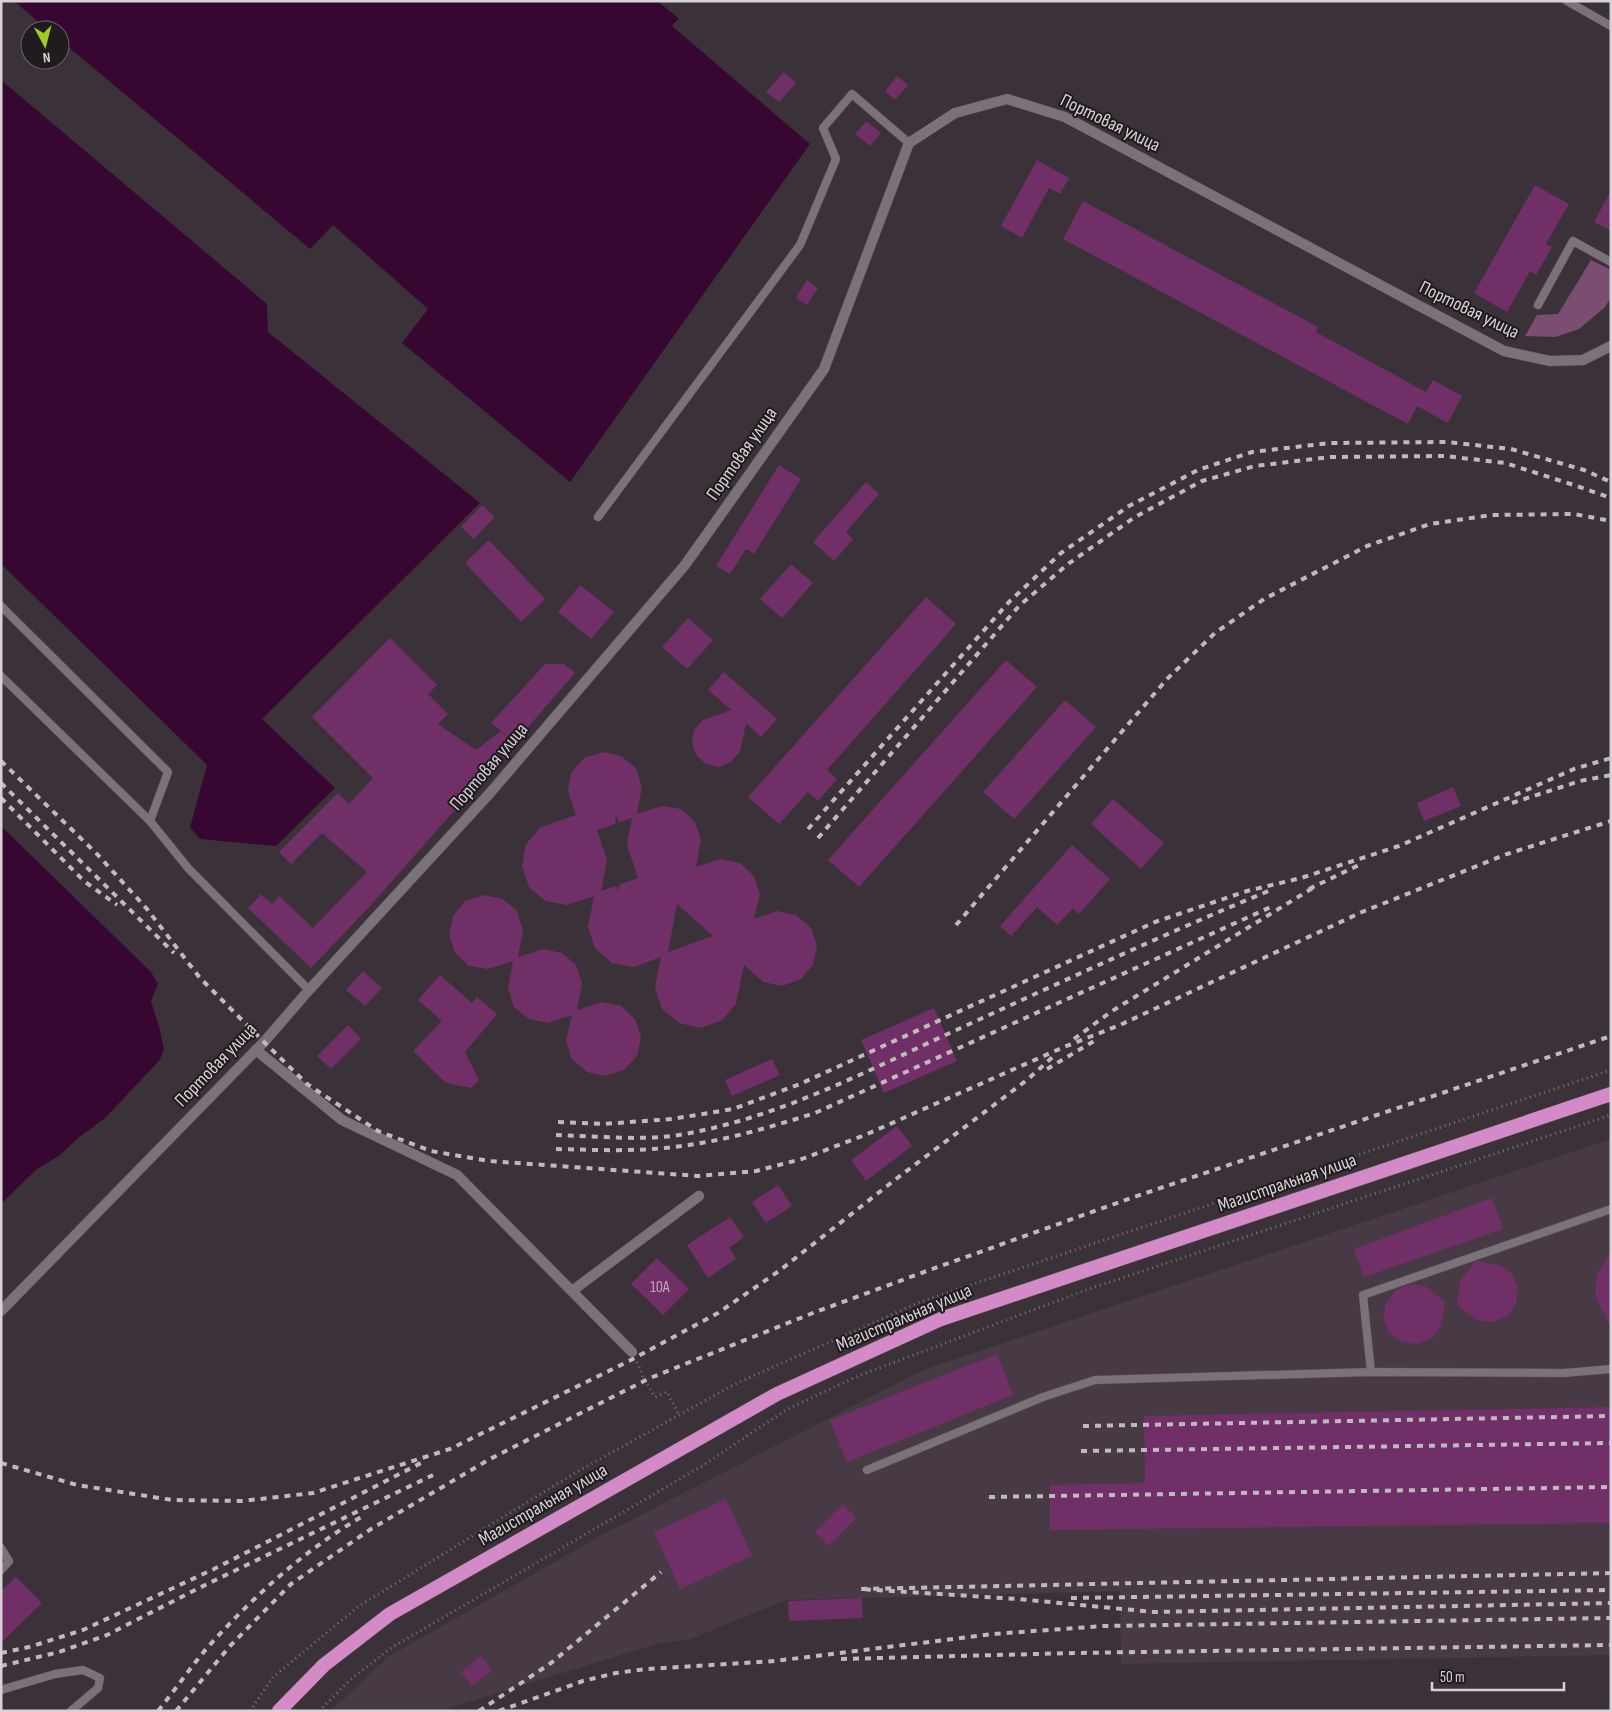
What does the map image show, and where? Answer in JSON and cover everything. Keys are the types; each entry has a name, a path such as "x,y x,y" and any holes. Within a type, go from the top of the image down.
{"highway":[{"name":"Магистральная улица","path":"279,1711 324,1665 390,1614 785,1390 941,1319 1611,1094"}],"street":[{"name":"Портовая улица","path":"1,1311 256,1050 490,793 685,564 824,369 909,143 955,113 1007,99 1065,117 1504,351 1550,361 1583,360 1611,346"},
{"path":"256,1050 342,1120 457,1175 632,1352"},
{"path":"572,1291 698,1196"}],"lane":[{"path":"1567,1 1611,26"},
{"path":"598,517 800,245 836,159 822,128 852,94 909,143"},
{"path":"1538,305 1574,241 1611,262"},
{"path":"1,606 168,772 150,821"},
{"path":"1,676 150,821 188,868 309,990"},
{"path":"1370,1372 1362,1295 1611,1209"},
{"path":"867,1470 1043,1397 1095,1380 1370,1372 1564,1373 1611,1369"},
{"path":"1,1548 9,1561 1,1570"},
{"path":"1,1690 55,1674 83,1670 100,1678 98,1688 71,1711"}],"path":[{"path":"319,1711 351,1679 391,1648 702,1466 786,1410 858,1376 1086,1290 1611,1115"},
{"path":"632,1352 645,1381 655,1397 667,1392 678,1415"}],"shaded area":[{"path":"14,1 671,1 684,13 672,26 810,144 570,482 402,343 428,309 333,225 310,249 70,48 70,20 36,20"},
{"path":"1,80 267,304 268,332 480,503 262,719 335,788 276,846 200,839 188,825 207,765 1,564"},
{"path":"1591,260 1611,270 1611,298 1604,308 1579,329 1555,337 1525,336 1537,315 1558,314"},
{"path":"1,826 151,972 158,984 151,1001 164,1050 159,1061 105,1118 77,1139 59,1156 37,1169 1,1204"},
{"path":"1611,1139 1611,1655 1121,1664 1120,1591 786,1600 691,1639 660,1643 439,1711 331,1711 388,1657 604,1534 923,1370"}],"pier":[{"path":"657,1 674,1 686,14 681,20"},
{"path":"1,77 3,78 141,194 1,79"},
{"path":"1,564 207,765 189,831 185,825 190,794 204,766 1,567"}],"building":[{"path":"784,72 796,83 779,102 766,92"},
{"path":"897,76 908,85 895,100 885,91"},
{"path":"866,121 881,133 870,146 855,134"},
{"path":"1037,160 1069,178 1060,194 1049,188 1022,238 1001,226"},
{"path":"1535,185 1569,204 1546,244 1552,247 1536,275 1530,271 1507,312 1474,293"},
{"path":"1611,190 1611,231 1594,222"},
{"path":"1083,201 1318,327 1316,332 1426,392 1433,380 1462,396 1448,423 1417,406 1408,424 1063,239"},
{"path":"807,280 818,288 807,305 796,298"},
{"path":"779,465 801,479 754,554 746,549 730,574 716,566"},
{"path":"866,482 879,494 846,532 853,539 834,561 813,542"},
{"path":"482,505 495,517 474,539 461,527"},
{"path":"489,540 545,599 521,622 465,563"},
{"path":"791,564 813,583 782,618 760,599"},
{"path":"580,585 614,612 591,639 558,612"},
{"path":"926,597 956,624 827,770 837,779 818,801 808,792 779,824 748,797"},
{"path":"688,618 713,640 687,669 662,647"},
{"path":"390,638 437,685 428,694 448,714 438,724 476,750 501,731 491,723 545,664 564,664 575,673 515,742 507,736 492,768 370,906 311,968 248,908 261,894 272,904 279,896 313,928 367,872 322,833 291,864 279,852 338,793 349,804 373,778 312,717"},
{"path":"1006,660 1037,687 859,887 828,860"},
{"path":"724,672 777,719 761,737 746,723 740,752 731,762 719,767 706,764 696,755 692,743 694,730 703,720 731,710 708,690"},
{"path":"1065,700 1096,727 1014,819 983,792"},
{"path":"603,752 621,756 636,768 642,787 637,814 662,806 681,809 695,822 701,840 696,867 721,859 740,863 754,876 760,894 754,919 777,911 796,915 811,928 817,946 813,965 801,979 782,986 763,982 744,965 736,1004 722,1020 701,1028 679,1023 662,1009 655,988 661,957 634,967 612,963 595,948 588,927 594,896 567,905 545,901 529,887 522,866 526,844 541,827 576,815 568,791 571,773 584,758","holes":["616,815 619,822 632,818 627,845 638,878 619,885 618,891 616,886 601,891 607,860 597,830 615,824","677,904 713,936 668,952"]},
{"path":"1453,787 1461,806 1424,821 1417,803"},
{"path":"1113,799 1164,843 1141,869 1091,824"},
{"path":"1072,845 1110,879 1079,914 1073,908 1057,925 1037,907 1011,936 1000,926"},
{"path":"484,895 503,899 517,911 523,930 518,957 543,949 562,953 576,965 582,983 577,1010 602,1002 621,1006 635,1019 641,1037 637,1056 624,1070 605,1076 587,1072 572,1059 566,1041 572,1015 548,1023 529,1019 514,1007 508,988 513,961 488,969 469,966 455,953 449,934 453,916 465,901"},
{"path":"363,971 382,988 365,1006 346,990"},
{"path":"440,975 472,1003 477,997 497,1014 465,1052 479,1080 471,1088 446,1083 413,1051 442,1021 418,1000"},
{"path":"934,1008 957,1061 884,1093 861,1040"},
{"path":"348,1025 361,1039 331,1069 317,1056"},
{"path":"772,1059 780,1075 732,1096 725,1080"},
{"path":"897,1126 912,1146 866,1181 851,1160"},
{"path":"778,1185 792,1206 766,1223 752,1202"},
{"path":"1492,1198 1503,1229 1364,1277 1354,1249"},
{"path":"730,1217 744,1237 729,1248 736,1259 708,1278 687,1245"},
{"path":"1611,1251 1611,1328 1596,1298 1595,1287 1597,1275"},
{"path":"657,1258 689,1289 663,1315 631,1284"},
{"path":"1477,1261 1500,1265 1512,1274 1518,1289 1516,1304 1507,1316 1492,1322 1476,1320 1457,1305 1460,1281"},
{"path":"1411,1284 1425,1286 1445,1302 1441,1326 1432,1338 1417,1344 1402,1342 1389,1333 1383,1318 1386,1303 1396,1290"},
{"path":"997,1354 1013,1395 847,1462 830,1420"},
{"path":"1611,1407 1611,1523 1050,1530 1050,1485 1145,1483 1144,1416"},
{"path":"726,1499 752,1556 680,1589 654,1532"},
{"path":"843,1504 856,1518 829,1546 815,1532"},
{"path":"16,1577 42,1603 1,1643 1,1591"},
{"path":"862,1598 863,1618 789,1621 788,1601"},
{"path":"481,1656 492,1671 472,1686 461,1672"}],"railway":[{"path":"808,829 1009,602 1061,553 1129,506 1198,470 1252,452 1330,443 1447,442 1511,449 1584,470 1611,482"},
{"path":"818,838 1019,606 1068,564 1135,517 1202,481 1255,466 1330,457 1445,456 1505,463 1611,498"},
{"path":"956,925 1167,679 1215,633 1264,599 1367,546 1430,524 1492,515 1574,514 1611,521"},
{"path":"558,1122 603,1124 672,1119 733,1109 800,1084 1155,922 1247,891 1301,878 1399,846 1574,769 1611,758"},
{"path":"1,761 97,854 147,909 200,978 264,1042 307,1084 378,1131 431,1151 489,1161 698,1176 756,1171 802,1159 865,1135 1064,1047 1120,1025 1362,912 1507,854 1611,821"},
{"path":"1512,803 1580,781 1611,775"},
{"path":"1,783 174,953"},
{"path":"1,798 84,881 117,905"},
{"path":"1309,889 1361,864"},
{"path":"1074,1039 1112,1011 1316,886"},
{"path":"556,1135 633,1138 664,1137 714,1128 781,1108 845,1081 1188,925 1271,890"},
{"path":"556,1149 635,1150 682,1146 749,1132 815,1113 1273,906"},
{"path":"176,1711 230,1646 291,1584 371,1529 490,1459 650,1378 813,1313 1131,1198 1611,1036"},
{"path":"1047,1069 1094,1041"},
{"path":"1,1463 77,1485 172,1500 242,1501 313,1493 450,1449 629,1361 718,1313 779,1271 1027,1080 1056,1054"},
{"path":"1083,1426 1611,1416"},
{"path":"1081,1451 1611,1443"},
{"path":"1,1653 29,1647 83,1630 214,1569 421,1463"},
{"path":"1,1666 59,1652 107,1635 199,1588 433,1475"},
{"path":"989,1497 1611,1487"},
{"path":"158,1711 207,1648 242,1611 300,1559 341,1529 363,1516"},
{"path":"479,1711 551,1663 661,1572"},
{"path":"1611,1573 860,1589 1018,1599 1154,1612 1611,1603"},
{"path":"1071,1598 1611,1590"},
{"path":"499,1711 583,1681 616,1673 647,1669 775,1661 993,1634 1104,1626 1611,1618"},
{"path":"841,1659 1075,1653 1611,1645"}]}
